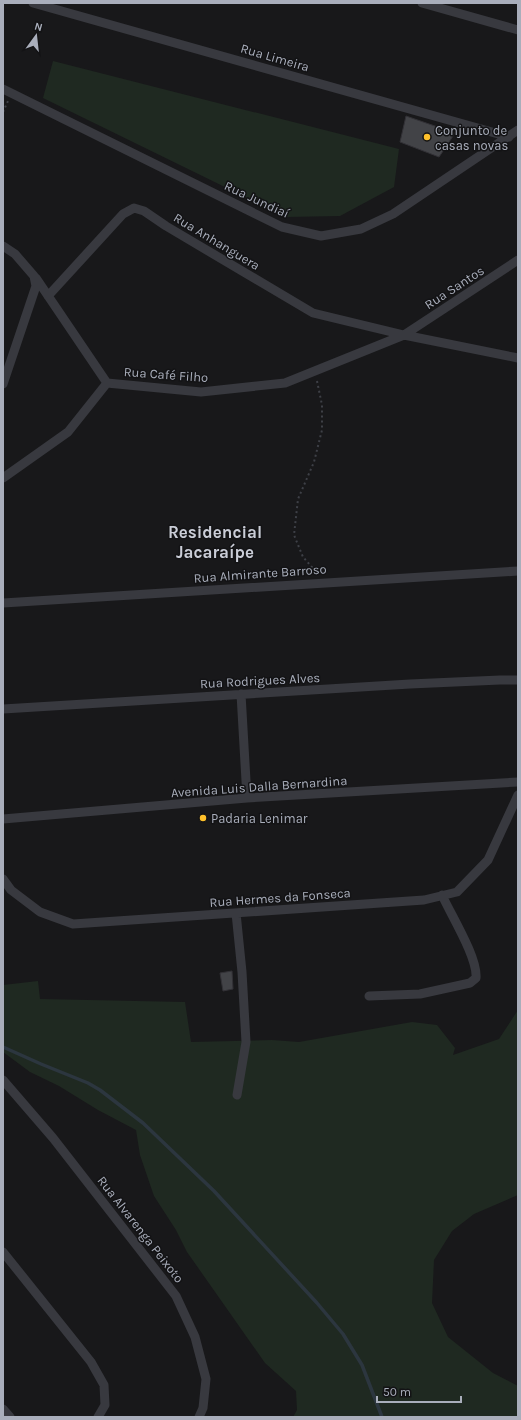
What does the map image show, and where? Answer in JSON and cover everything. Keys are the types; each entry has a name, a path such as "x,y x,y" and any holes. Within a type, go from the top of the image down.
{"street":[{"name":"Rua Limeira","path":"33,3 509,137"},
{"path":"422,3 518,30"},
{"name":"Rua Jundiaí","path":"3,89 282,227 321,236 361,229 393,214 518,130"},
{"name":"Rua Anhanguera","path":"48,296 123,214 134,208 144,211 166,226 314,313 404,336"},
{"path":"3,246 15,254 34,276 107,383"},
{"name":"Rua Santos","path":"404,336 518,260"},
{"path":"3,384 36,286 34,276"},
{"path":"404,336 518,358"},
{"name":"Rua Café Filho","path":"3,478 68,432 107,383 201,392 285,383 404,336"},
{"name":"Rua Almirante Barroso","path":"3,603 518,571"},
{"name":"Rua Rodrigues Alves","path":"3,709 485,680 518,680"},
{"path":"241,694 247,798"},
{"name":"Avenida Luis Dalla Bernardina","path":"3,819 247,798 518,782"},
{"name":"Rua Hermes da Fonseca","path":"3,880 11,890 40,912 73,924 424,900 456,892 488,860 518,795"},
{"path":"369,996 420,994 470,983 476,978 477,972 471,953 442,895"},
{"path":"236,913 242,972 246,1042 237,1095"},
{"name":"Rua Alvarenga Peixoto","path":"3,1080 54,1138 176,1296 195,1337 206,1379 203,1408 199,1417"},
{"path":"3,1252 91,1362 104,1385 105,1405 98,1417"},
{"path":"3,1409 10,1417"}],"path":[{"path":"315,371 322,404 322,430 314,462 298,499 294,535 303,556 326,582"}],"shaded area":[{"path":"53,61 399,149 394,187 340,216 286,217 43,98"},
{"path":"38,981 40,999 185,1002 191,1042 272,1040 299,1042 412,1022 437,1025 455,1048 453,1055 499,1039 518,1010 518,1195 474,1214 452,1231 434,1260 432,1303 448,1337 493,1373 518,1386 518,1417 293,1417 297,1410 296,1391 265,1363 187,1252 176,1230 154,1196 140,1155 136,1130 98,1110 59,1086 30,1072 3,1052 3,985"}],"building":[{"name":"Conjunto de casas novas","path":"406,116 455,133 439,157 400,142"},
{"path":"232,971 233,989 223,991 220,973"}],"waterway":[{"path":"3,1047 88,1083 100,1090 143,1123 214,1191 317,1303 343,1334 362,1365 382,1417"}],"place":[{"name":"Conjunto de casas novas","path":"427,137"},
{"name":"Padaria Lenimar","path":"203,818"}],"district":[{"name":"Residencial Jacaraípe","path":"215,542"}]}
